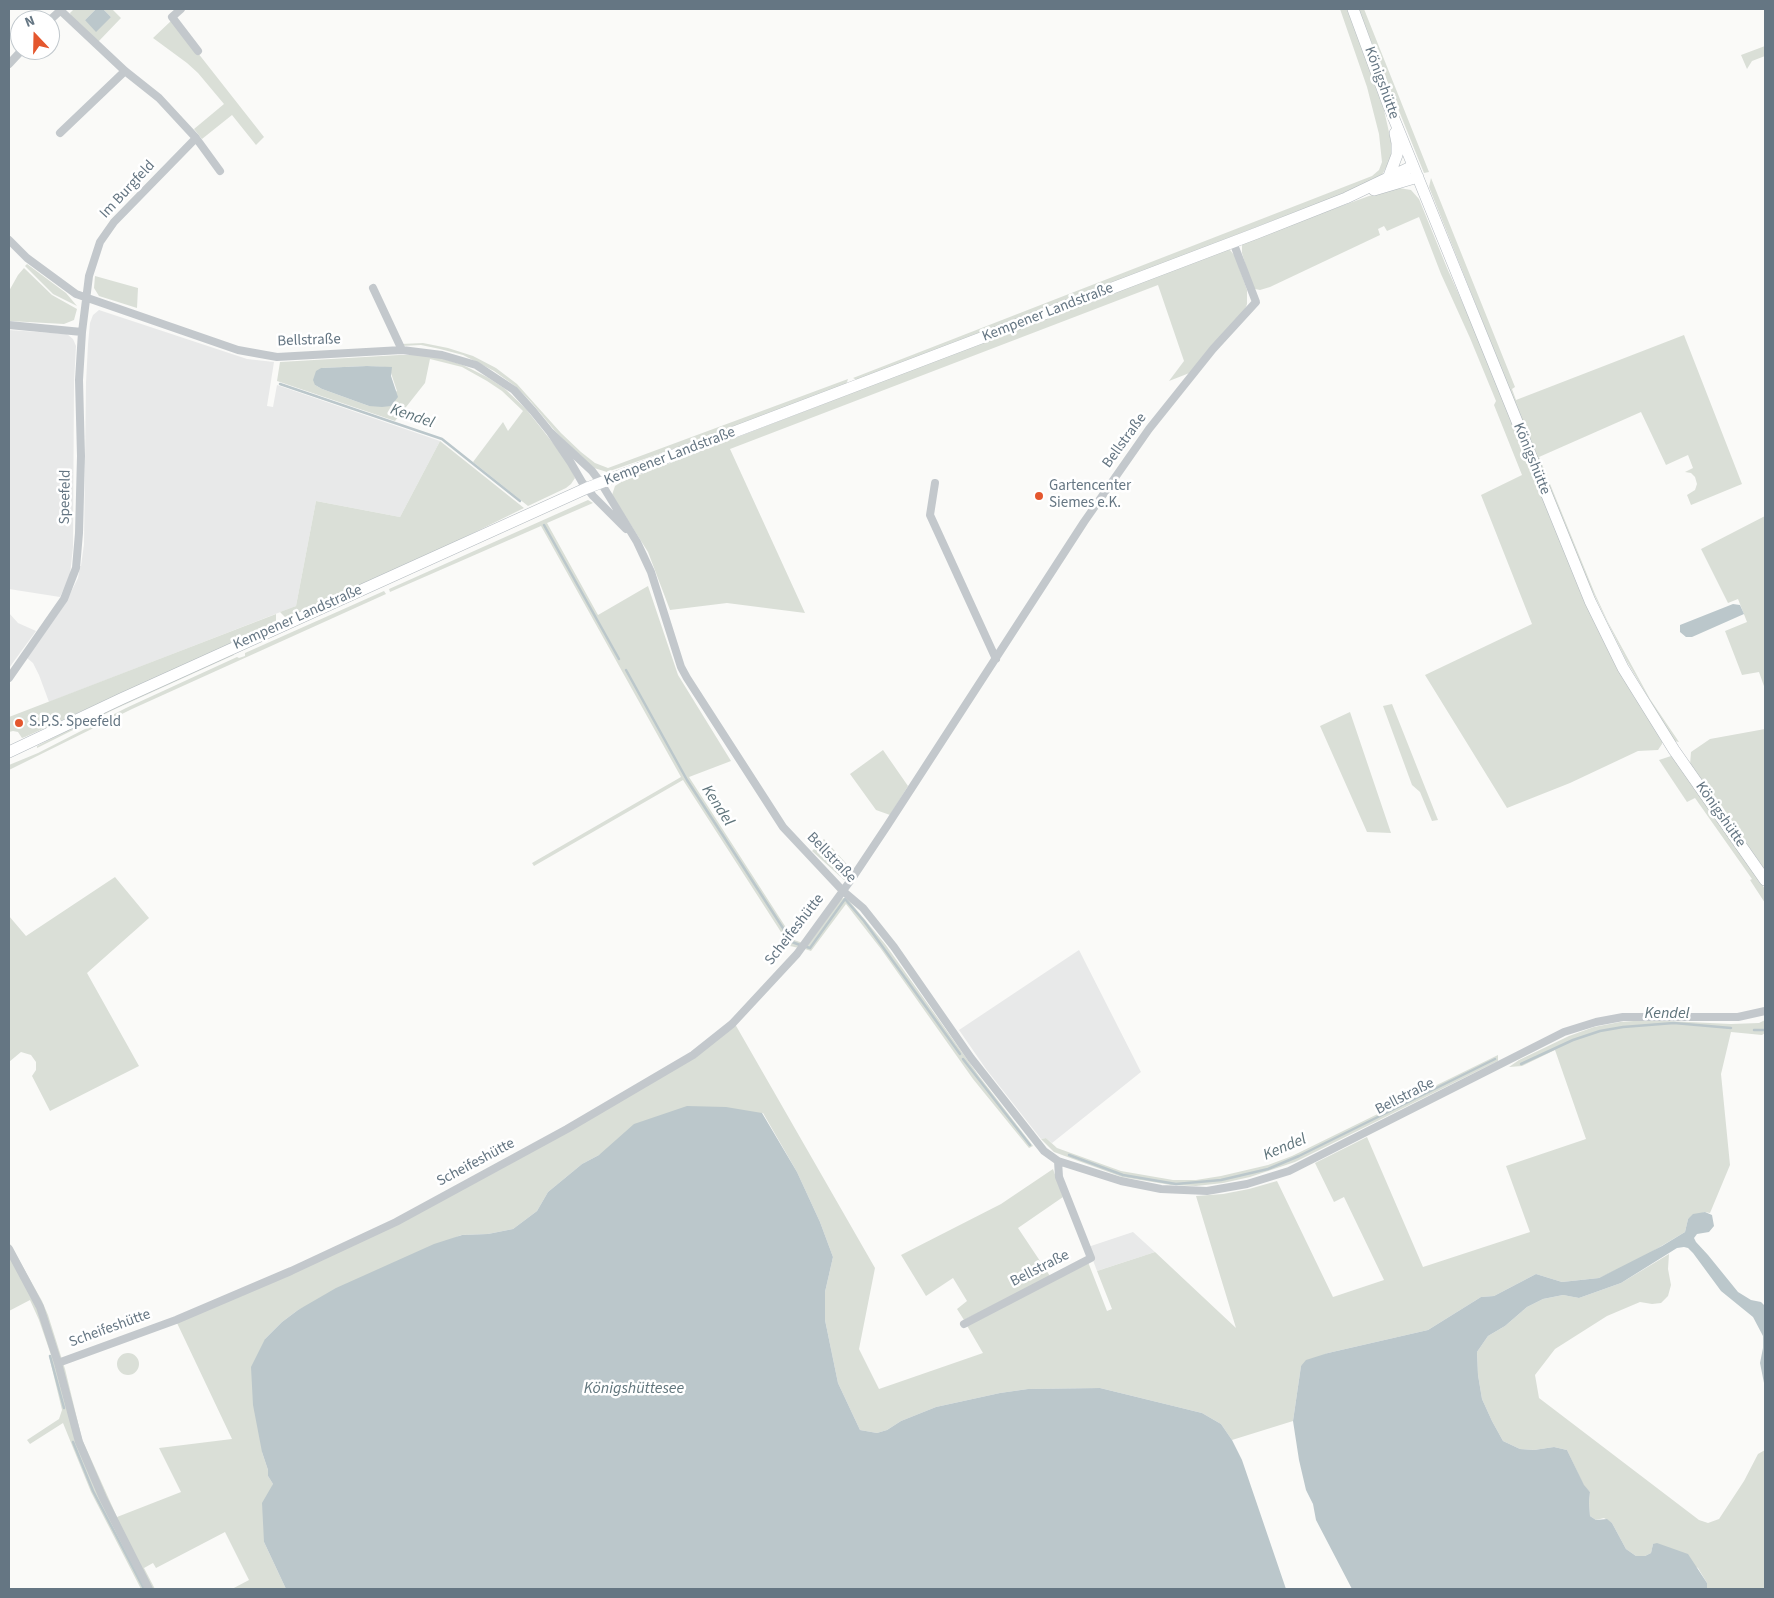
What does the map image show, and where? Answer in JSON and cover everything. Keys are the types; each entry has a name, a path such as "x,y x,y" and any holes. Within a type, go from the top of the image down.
{"street":[{"path":"61,9 125,71 159,98 196,138 220,171"},
{"path":"181,9 172,17 198,51"},
{"name":"Königshütte","path":"1353,9 1388,104 1590,601 1623,668 1674,750 1765,880"},
{"path":"60,133 125,71"},
{"path":"1388,104 1397,143 1395,162 1389,176"},
{"name":"Im Burgfeld","path":"86,298 89,276 100,242 114,222 196,138"},
{"name":"Kempener Landstraße","path":"9,752 121,699 587,488 1233,242 1346,198 1389,176 1416,171"},
{"name":"Kempener Landstraße","path":"1346,198 1352,198 1416,171"},
{"name":"Bellstraße","path":"9,240 27,258 76,294 238,350 277,357 402,350 442,354 476,365 514,390 550,432 592,471 601,483 637,542 651,572 687,678 783,827 843,891 863,908 894,947 972,1058 1044,1151 1058,1161 1121,1181 1161,1189 1207,1191 1247,1184 1289,1171 1564,1032 1596,1022 1622,1017 1738,1017 1765,1011"},
{"name":"Bellstraße","path":"843,891 1084,522 1150,429 1213,349 1256,302 1233,242"},
{"path":"373,288 402,350"},
{"name":"Speefeld","path":"9,678 64,599 76,568 81,456 79,380 86,298"},
{"path":"9,325 82,332"},
{"name":"Bellstraße","path":"550,432 587,488 637,542"},
{"path":"935,483 930,515 996,659"},
{"name":"Scheifeshütte","path":"58,1363 176,1320 291,1271 396,1222 567,1129 693,1055 732,1024 797,954 843,891"},
{"name":"Bellstraße","path":"964,1324 1091,1258 1059,1177 1058,1161"},
{"name":"Scheifeshütte","path":"9,1249 40,1307 58,1363 79,1442 103,1498 149,1589"}],"shaded area":[{"path":"74,9 96,9 85,20 111,17 103,9 112,9 121,18 98,42 71,16 70,13"},
{"path":"1340,9 1348,9 1384,110 1393,150 1392,156 1382,175 1360,187 859,381 853,378 1372,176 1379,170 1382,162 1379,134 1367,87"},
{"path":"1358,9 1364,9 1429,172 1424,173"},
{"path":"172,20 264,137 256,145 232,115 202,139 194,129 224,104 198,73 153,38"},
{"path":"1765,46 1765,56 1752,61 1747,69 1741,55"},
{"path":"1431,178 1515,387 1512,389 1516,400 1684,335 1742,484 1691,505 1687,495 1695,490 1697,484 1695,477 1691,473 1685,472 1693,468 1688,455 1666,465 1641,412 1539,457 1608,622 1650,699 1679,742 1674,741 1626,660 1579,564 1429,187"},
{"path":"1399,188 1411,190 1419,199 1476,333 1561,544 1662,740 1658,750 1638,751 1570,783 1507,808 1425,675 1532,624 1481,495 1522,475 1494,405 1496,401 1441,274 1419,217 1387,231 1384,226 1378,229 1380,235 1260,290 1255,289 1251,283 1242,253 1242,245 1248,240 1369,196"},
{"path":"1223,250 1230,250 1235,256 1247,290 1247,304 1244,312 1192,372 1169,381 1184,361 1158,285 730,449 805,613 727,603 670,610 648,552 612,495 615,486 621,482"},
{"path":"27,264 66,293 77,306 53,294 25,266"},
{"path":"24,268 52,295 77,309 74,320 64,324 9,321 9,291"},
{"path":"95,276 138,288 137,308 99,296 94,288"},
{"path":"99,310 247,359 274,362 267,406 273,407 277,385 440,441 400,517 316,501 296,606 49,702 33,663 27,658 66,602 78,578 81,566 84,544 88,344 90,323 93,315"},
{"path":"9,330 67,334 73,339 76,346 73,547 70,575 60,597 9,589"},
{"path":"423,343 473,356 496,368 517,384 561,433 581,452 595,463 608,468 848,379 846,385 736,427 607,472 594,468 587,462 555,431 515,386 494,371 463,355 421,345 401,346 401,344"},
{"path":"431,355 463,365 504,388 526,409 568,462 575,478 566,488 528,506 473,462 503,422 508,431 523,411 502,391 462,367 430,359 425,383 395,421 277,381 280,362","holes":["385,367 391,373 397,391 369,406 315,385 321,368"]},
{"path":"440,441 524,508 451,544 287,619 280,612 296,606 316,501 400,517"},
{"path":"588,500 593,503 547,523 598,615 648,586 678,675 731,761 689,777 794,940 803,943 799,948 790,946 683,780 534,866 532,863 681,777 541,526 390,592 389,589"},
{"path":"1765,516 1765,689 1759,672 1742,675 1725,631 1747,622 1738,599 1728,603 1701,549"},
{"path":"384,591 386,594 132,709 9,770 9,765 38,753 126,708 237,657 245,656 245,653"},
{"path":"9,613 18,623 36,631 9,668"},
{"path":"276,614 276,623 25,737 22,738 18,732 9,732 9,717"},
{"path":"232,654 234,655 113,710 37,748 37,746 112,708"},
{"path":"1392,704 1438,820 1432,821 1420,792 1412,785 1383,706"},
{"path":"1350,712 1391,833 1367,832 1320,726"},
{"path":"1765,729 1765,870 1690,765 1691,752 1710,739"},
{"path":"883,750 908,786 890,815 876,810 850,774"},
{"path":"1671,756 1676,759 1765,889 1765,903 1750,880 1752,879 1695,798 1687,802 1659,760"},
{"path":"824,839 853,871 844,880 812,851"},
{"path":"115,877 149,918 87,973 139,1066 50,1111 32,1076 36,1070 36,1062 31,1055 21,1052 9,1062 9,916 26,936"},
{"path":"846,897 885,944 979,1076 1033,1146 1029,1148 973,1079 881,949 846,904 811,951 805,949 841,899"},
{"path":"1079,950 1141,1072 1052,1143 1046,1138 1041,1139 986,1069 959,1030"},
{"path":"1647,1020 1731,1024 1759,1023 1765,1020 1765,1033 1762,1035 1731,1032 1721,1074 1730,1165 1710,1213 1705,1212 1688,1219 1685,1232 1638,1260 1599,1278 1562,1282 1536,1274 1494,1296 1481,1297 1428,1330 1328,1353 1301,1366 1293,1421 1232,1440 1221,1424 1202,1413 1100,1388 1028,1389 1000,1393 936,1407 877,1433 860,1430 838,1383 825,1320 825,1292 833,1257 820,1222 797,1172 763,1113 599,1155 582,1164 548,1192 537,1211 513,1229 488,1234 461,1235 298,1310 282,1322 265,1339 262,1452 268,1476 273,1484 264,1542 286,1589 232,1589 249,1580 225,1532 156,1568 153,1563 144,1568 155,1589 141,1589 91,1492 63,1423 30,1444 27,1440 59,1419 62,1410 49,1356 51,1355 30,1300 9,1311 9,1242 48,1315 65,1369 82,1439 117,1517 181,1492 159,1448 232,1439 177,1323 292,1273 570,1131 735,1024 875,1268 859,1349 879,1389 983,1353 966,1324 1088,1262 1107,1311 1112,1309 1097,1271 1155,1252 1236,1328 1196,1196 1223,1194 1277,1181 1333,1297 1384,1280 1344,1197 1334,1202 1315,1163 1367,1137 1423,1267 1530,1232 1506,1166 1586,1139 1555,1050 1522,1066 1509,1067 1519,1060 1569,1036 1594,1027 1620,1022"},
{"path":"1498,1055 1498,1061 1295,1162 1250,1177 1223,1183 1196,1186 1171,1185 1122,1177 1054,1152 1041,1139 1046,1138 1057,1148 1121,1171 1173,1180 1196,1180 1221,1176 1268,1165 1292,1156"},
{"path":"1053,1169 1063,1197 1018,1228 1050,1276 964,1320 957,1309 967,1301 953,1278 926,1296 901,1255 1001,1204"},
{"path":"1133,1232 1155,1252 1097,1271 1088,1247"},
{"path":"1669,1254 1668,1269 1671,1285 1668,1296 1661,1303 1640,1302 1607,1316 1555,1349 1535,1375 1539,1398 1699,1520 1708,1523 1719,1519 1744,1481 1758,1454 1765,1450 1765,1589 1707,1589 1707,1583 1698,1568 1653,1544 1651,1553 1645,1556 1636,1556 1626,1549 1612,1523 1604,1518 1596,1520 1590,1516 1590,1492 1584,1486 1567,1450 1554,1447 1534,1450 1520,1449 1503,1441 1482,1399 1477,1352 1488,1336 1505,1326 1527,1307 1543,1299 1563,1295 1579,1298 1621,1283"},
{"path":"128,1353 138,1360 139,1364 132,1374 128,1375 118,1368 117,1364 124,1354"}],"water":[{"path":"96,9 103,9 111,17 96,32 85,20"},
{"path":"392,367 391,376 398,397 391,406 369,406 322,389 315,385 313,380 316,371 321,368"},
{"path":"1733,604 1740,605 1744,614 1692,637 1686,637 1680,632 1680,625"},
{"name":"Königshüttesee","path":"687,1106 726,1107 762,1113 797,1172 820,1222 833,1257 825,1292 825,1320 838,1383 860,1430 877,1433 936,1407 1028,1389 1100,1388 1202,1413 1221,1424 1242,1460 1286,1589 286,1589 264,1542 262,1503 273,1484 268,1476 253,1405 251,1367 265,1339 282,1322 298,1310 336,1288 434,1244 462,1235 488,1234 513,1229 537,1211 548,1192 582,1164 599,1155 634,1124"},
{"path":"1705,1212 1712,1215 1714,1226 1709,1232 1697,1234 1694,1238 1696,1242 1738,1292 1751,1300 1761,1302 1765,1306 1765,1388 1760,1363 1763,1336 1753,1317 1721,1291 1693,1253 1684,1247 1677,1248 1621,1283 1579,1298 1563,1295 1543,1299 1527,1307 1505,1326 1488,1336 1477,1352 1482,1399 1503,1441 1520,1449 1534,1450 1554,1447 1567,1450 1584,1485 1590,1492 1590,1516 1596,1520 1607,1519 1612,1523 1626,1549 1636,1556 1645,1556 1651,1553 1653,1544 1657,1543 1688,1554 1707,1583 1707,1589 1352,1589 1316,1520 1299,1460 1293,1421 1301,1366 1306,1360 1328,1353 1428,1330 1481,1297 1494,1296 1536,1274 1562,1282 1599,1278 1685,1232 1688,1219 1693,1214"}],"waterway":[{"name":"Kendel","path":"280,384 442,439 520,501"},
{"name":"Kendel","path":"544,525 619,659"},
{"name":"Kendel","path":"626,670 687,780 792,942 800,945"},
{"name":"Kendel","path":"807,947 810,948 845,899 864,921 960,1054"},
{"name":"Kendel","path":"1521,1064 1573,1040 1600,1031 1623,1027 1674,1023 1731,1028"},
{"name":"Kendel","path":"1754,1030 1765,1030"},
{"name":"Kendel","path":"963,1059 1030,1145"},
{"name":"Kendel","path":"1069,1155 1123,1175 1176,1184 1221,1180 1268,1169 1299,1156 1495,1059"},
{"path":"50,1356 64,1408"},
{"path":"73,1442 93,1491 144,1589"}],"place":[{"name":"Gartencenter Siemes e.K.","path":"1039,496"},
{"name":"S.P.S. Speefeld","path":"19,723"}]}
